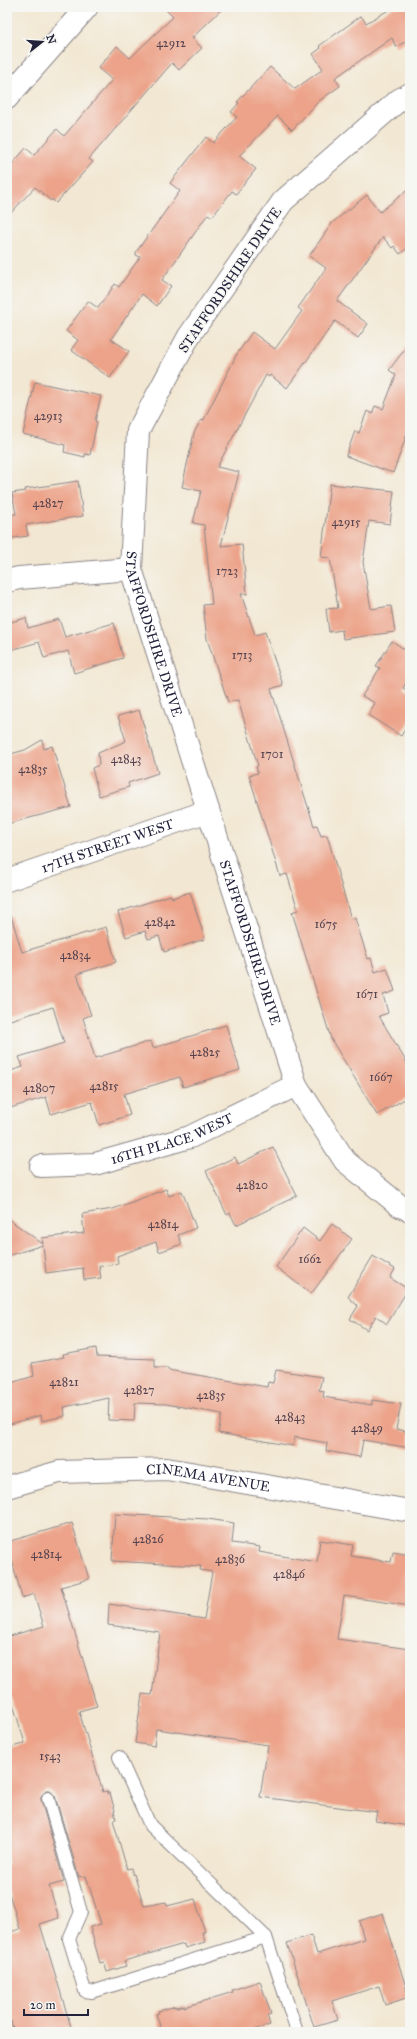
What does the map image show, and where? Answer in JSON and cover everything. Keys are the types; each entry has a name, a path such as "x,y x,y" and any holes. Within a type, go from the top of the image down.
{"street":[{"path":"7,98 87,7"},
{"name":"STAFFORDSHIRE DRIVE","path":"410,94 399,100 283,201 189,336 138,432 131,569 296,1085 345,1161 400,1206 410,1210"},
{"path":"7,581 20,578 131,569"},
{"name":"17TH STREET WEST","path":"7,880 208,811"},
{"name":"16TH PLACE WEST","path":"41,1166 95,1164 190,1137 296,1085"},
{"name":"CINEMA AVENUE","path":"7,1488 59,1472 167,1469 410,1511"}],"lane":[{"path":"119,1758 150,1825 266,1937 297,2032"},
{"path":"48,1798 81,1912 69,1939 85,1991 92,1992 266,1937"}],"building":[{"path":"163,7 224,7 192,38 202,48 179,70 172,63 89,159 93,162 56,203 52,199 51,201 35,187 7,217 7,170 26,148 34,155 57,129 64,136 112,80 98,68 117,46 130,58 173,17"},
{"path":"394,7 410,7 410,39 396,47 392,38 335,78 340,86 319,101 292,130 278,116 239,156 256,169 236,194 232,191 212,217 208,214 162,280 171,286 157,306 142,294 111,339 129,351 110,378 71,350 78,340 66,331 88,301 98,308 115,284 119,287 140,257 136,255 136,252 180,191 170,183 206,137 213,143 237,117 231,112 239,103 237,102 270,67 295,89 323,69 313,54 321,48 319,46 361,16 366,23"},
{"path":"410,188 410,246 400,254 394,246 392,248 383,237 337,301 368,324 358,338 335,321 287,388 270,375 269,377 266,375 217,467 239,472 221,546 242,544 247,594 241,594 255,635 265,632 283,685 271,689 314,826 317,825 321,836 327,835 351,919 355,918 368,959 371,958 375,972 387,968 395,991 383,995 388,1013 379,1016 410,1068 410,1096 377,1115 331,1039 292,912 298,910 287,874 280,876 249,775 258,773 256,767 258,766 238,700 228,702 207,639 203,605 212,604 204,525 193,523 201,491 182,487 194,433 201,420 203,421 237,354 252,332 275,349 302,311 298,308 326,268 309,256 333,222 367,195 380,212"},
{"path":"408,341 410,341 410,426 393,473 346,456 355,431 359,433 367,411 372,414 375,406 383,409 396,375 389,370 405,349"},
{"path":"35,382 101,396 95,421 97,422 90,455 85,454 85,457 64,452 65,445 23,434"},
{"path":"78,481 83,516 26,525 28,536 7,539 7,515 16,514 12,493 26,491 25,489"},
{"path":"330,484 394,491 390,524 369,521 363,562 371,609 391,606 395,632 343,639 342,630 329,632 326,609 338,608 330,558 321,557"},
{"path":"26,618 28,628 59,619 65,637 114,623 123,658 74,673 68,651 44,658 39,642 7,651 7,623"},
{"path":"392,641 410,653 410,677 403,688 410,693 410,721 401,736 368,715 375,703 362,696 380,668 376,666"},
{"path":"139,710 158,773 128,783 129,787 99,796 92,768 99,765 98,753 126,741 118,716"},
{"path":"42,740 44,749 52,746 71,807 7,824 7,755 25,750"},
{"path":"190,892 205,939 164,952 159,936 148,939 145,931 126,937 118,912 171,895 172,898"},
{"path":"11,916 22,952 106,927 116,962 77,974 91,1015 83,1018 95,1058 151,1041 153,1048 226,1025 240,1070 183,1087 180,1077 124,1094 130,1115 99,1125 92,1102 51,1114 46,1097 7,1109 7,1072 23,1067 19,1057 64,1043 53,1007 7,1021 7,917"},
{"path":"273,1147 297,1196 236,1225 230,1213 227,1215 206,1171 235,1157 238,1164"},
{"path":"166,1189 169,1196 182,1191 196,1228 178,1235 182,1244 159,1252 156,1242 117,1256 118,1264 99,1266 101,1278 84,1280 83,1268 46,1273 43,1245 7,1256 7,1218 43,1244 42,1238 84,1233 82,1214 113,1209"},
{"path":"332,1224 352,1239 311,1294 276,1267 303,1228 320,1241"},
{"path":"373,1256 395,1269 390,1278 408,1289 387,1324 376,1316 367,1330 350,1319 358,1306 348,1297"},
{"path":"96,1348 97,1357 155,1359 155,1368 168,1368 168,1370 267,1387 268,1382 273,1383 276,1370 322,1377 319,1390 324,1391 323,1397 372,1405 372,1400 401,1404 396,1429 410,1432 410,1448 363,1440 360,1457 326,1451 327,1443 294,1437 293,1446 218,1433 222,1414 166,1404 135,1403 134,1421 108,1420 109,1398 64,1407 65,1416 42,1421 41,1415 7,1425 7,1384 34,1376 32,1363 64,1357 63,1354"},
{"path":"115,1514 208,1519 234,1523 232,1543 260,1547 259,1552 317,1562 320,1540 353,1545 351,1556 391,1562 393,1552 410,1555 410,1606 344,1596 337,1639 410,1649 410,1826 375,1821 377,1812 260,1797 268,1745 156,1729 154,1746 135,1743 142,1694 152,1695 160,1632 108,1625 109,1604 204,1619 212,1572 200,1570 201,1566 112,1561"},
{"path":"72,1523 89,1579 61,1587 97,1706 79,1711 103,1792 107,1791 108,1794 110,1793 116,1819 113,1820 127,1869 131,1868 133,1875 134,1874 144,1906 166,1902 167,1906 195,1899 205,1932 202,1932 205,1942 185,1948 184,1944 124,1961 126,1966 107,1972 104,1962 100,1963 90,1927 101,1924 86,1876 79,1877 55,1796 50,1791 46,1791 41,1796 41,1800 64,1882 49,1886 59,1918 40,1924 71,2027 55,2032 14,2032 11,2021 7,2022 7,1933 20,1929 7,1887 7,1749 25,1743 7,1685 7,1637 44,1626 34,1594 22,1598 7,1542"},
{"path":"383,1913 409,1997 385,2005 379,1986 332,2001 338,2020 314,2027 287,1943 311,1935 317,1954 364,1939 359,1921"},
{"path":"260,1981 271,2014 267,2015 270,2025 248,2032 162,2032 156,2014 159,2013 158,2011 176,2006 176,2008 184,2005 184,2007 233,1992 232,1990"}]}
